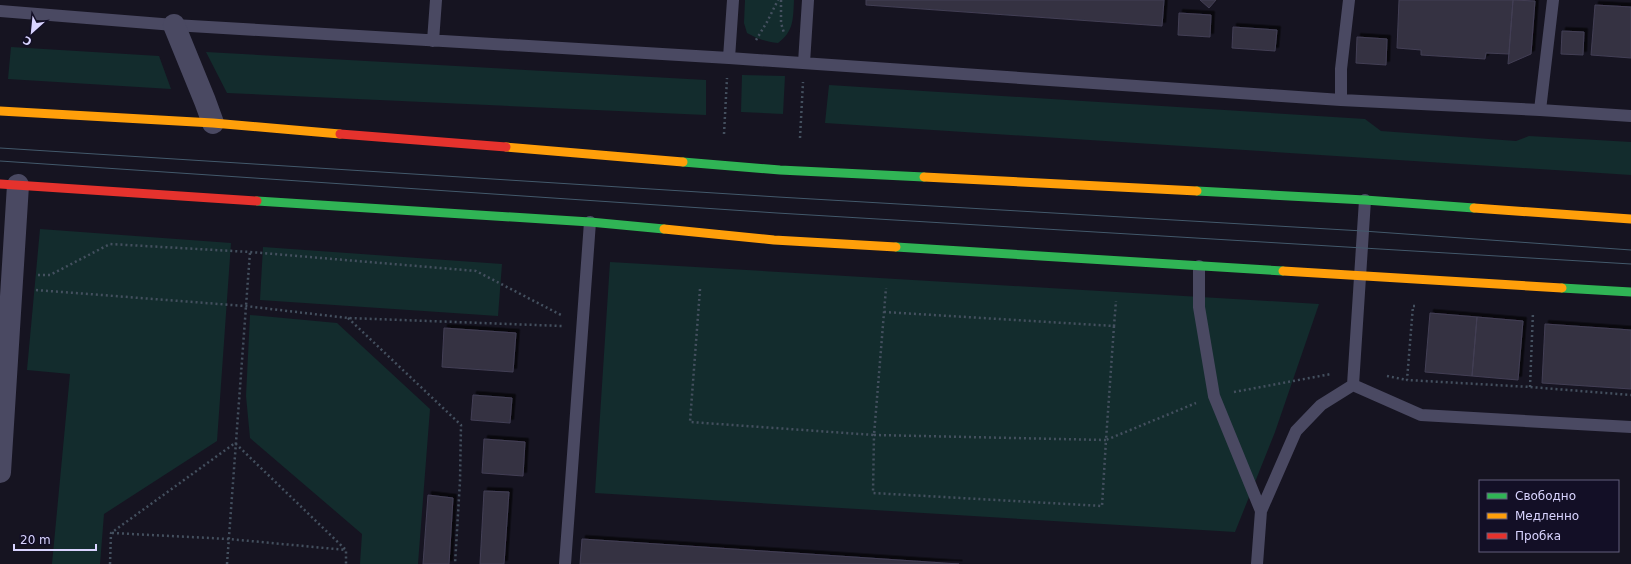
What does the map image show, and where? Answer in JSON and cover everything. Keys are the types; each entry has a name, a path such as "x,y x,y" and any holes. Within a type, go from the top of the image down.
{"highway":[{"path":"0,111 212,123 780,170 1365,200 1631,219"},
{"path":"9,184 590,222 774,240 1631,292"}],"street":[{"path":"174,25 205,101 212,123"},
{"path":"0,472 9,184"}],"lane":[{"path":"433,41 436,0"},
{"path":"729,58 734,0"},
{"path":"804,63 808,0"},
{"path":"1341,100 1341,69 1349,0"},
{"path":"1540,110 1542,79 1553,0"},
{"path":"0,11 174,25 729,58 1341,100 1631,116"},
{"path":"1256,564 1261,511 1296,431 1321,405 1353,384 1365,200"},
{"path":"565,564 590,222"},
{"path":"1199,266 1199,307 1214,396 1261,511"},
{"path":"1353,384 1421,414 1631,427"}],"path":[{"path":"724,134 729,58 757,39 778,0"},
{"path":"800,138 804,63"},
{"path":"50,276 110,244 250,252 476,271 583,327"},
{"path":"227,564 250,252"},
{"path":"886,288 874,435 873,493 1102,506 1116,302"},
{"path":"700,289 690,422 874,435 1106,440 1214,396 1355,369 1407,380 1530,387 1631,395"},
{"path":"41,290 245,306 348,318 583,327"},
{"path":"1407,380 1413,306 1421,306"},
{"path":"884,312 1114,326"},
{"path":"1530,387 1533,312 1540,313"},
{"path":"348,318 461,425 460,481 455,564"},
{"path":"111,533 235,443"},
{"path":"235,443 346,550 346,564"},
{"path":"111,533 229,539 346,550"},
{"path":"110,564 111,533"}],"green space":[{"path":"745,0 794,0 792,24 787,34 778,43 762,40 747,33 744,23"},
{"path":"11,47 159,56 171,89 8,79"},
{"path":"206,52 706,80 706,115 227,93"},
{"path":"742,75 785,76 783,114 741,112"},
{"path":"829,85 1365,119 1381,131 1516,141 1529,136 1631,142 1631,175 825,123"},
{"path":"40,229 231,243 217,441 104,514 100,564 52,564 70,374 27,370"},
{"path":"263,247 502,264 498,316 260,300"},
{"path":"610,262 1319,304 1275,432 1235,532 595,493"},
{"path":"250,315 337,323 430,409 418,564 360,564 362,534 250,438 246,396"}],"building":[{"path":"866,0 1164,0 1162,26 866,5"},
{"path":"1200,0 1216,0 1209,8"},
{"path":"1399,0 1513,0 1509,54 1486,53 1485,59 1421,55 1421,50 1397,48"},
{"path":"1513,0 1535,1 1531,54 1508,64"},
{"path":"1595,5 1631,7 1631,58 1591,55"},
{"path":"1179,13 1211,15 1210,37 1178,35"},
{"path":"1233,27 1277,30 1275,51 1232,48"},
{"path":"1562,31 1584,32 1583,55 1561,54"},
{"path":"1357,37 1387,39 1386,65 1356,63"},
{"path":"1430,313 1477,317 1472,376 1425,372"},
{"path":"1477,317 1523,321 1518,380 1472,376"},
{"path":"1545,324 1631,330 1631,389 1542,383"},
{"path":"444,328 516,333 513,372 442,367"},
{"path":"473,395 512,398 510,423 471,420"},
{"path":"484,439 525,442 523,476 482,473"},
{"path":"484,491 509,492 504,564 480,564"},
{"path":"428,495 453,498 449,564 423,564"},
{"path":"582,539 959,564 580,564"}],"tram line":[{"path":"0,148 778,197 1363,231 1631,250"},
{"path":"0,161 777,213 1631,264"}],"traffic: fast":[{"path":"683,162 780,170 924,177"},
{"path":"1197,191 1365,200 1474,208"},
{"path":"257,201 590,222 664,229"},
{"path":"896,247 1283,271"},
{"path":"1562,288 1631,292"}],"traffic: slow":[{"path":"0,111 213,123 340,134"},
{"path":"506,147 683,162"},
{"path":"924,177 1197,191"},
{"path":"1474,208 1631,219"},
{"path":"664,229 774,240 896,247"},
{"path":"1283,271 1562,288"}],"traffic: jam":[{"path":"340,134 506,147"},
{"path":"0,184 257,201"}]}
